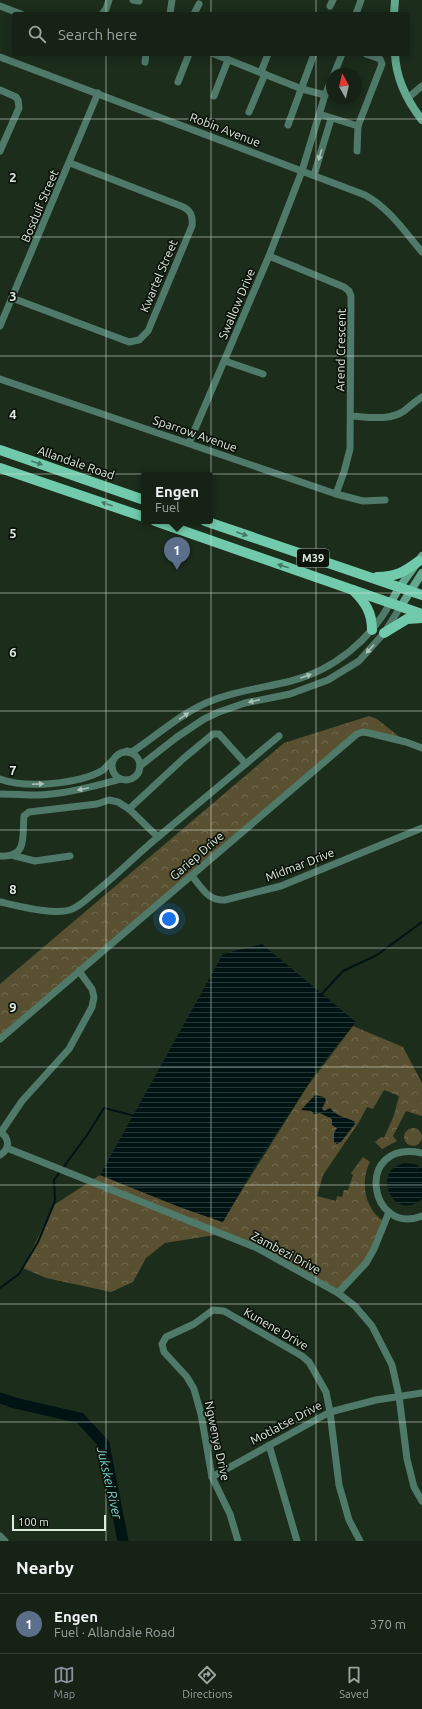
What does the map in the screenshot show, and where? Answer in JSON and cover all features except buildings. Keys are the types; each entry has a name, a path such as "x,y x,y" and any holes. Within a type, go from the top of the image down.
{"main road":[{"name":"Allandale Road","path":"0,450 141,499"},
{"path":"0,469 11,471 141,516"},
{"name":"M39","path":"164,524 422,614"},
{"name":"M39","path":"213,524 422,595"},
{"path":"369,578 390,577 402,573 420,558"},
{"path":"352,589 361,598 370,611 372,630"},
{"path":"384,633 407,619 422,618"}],"street":[{"path":"104,12 109,0"},
{"path":"170,12 172,0"},
{"path":"357,12 361,0"},
{"path":"394,12 395,0"},
{"path":"195,12 199,4"},
{"path":"0,6 16,12"},
{"path":"145,62 146,56"},
{"path":"178,82 188,56"},
{"path":"249,112 267,56"},
{"path":"288,125 313,56"},
{"path":"336,68 341,56"},
{"path":"357,151 358,126 382,64 380,60 371,56"},
{"path":"395,56 400,78 422,120"},
{"name":"Robin Avenue","path":"0,57 374,199 388,212 422,252"},
{"path":"214,96 225,57 302,89 325,96"},
{"path":"409,97 422,86"},
{"path":"0,90 14,96 18,100 18,108 0,151"},
{"name":"Bosduif Street","path":"0,326 70,163 98,93"},
{"name":"Swallow Drive","path":"189,443 269,256 302,171 325,96"},
{"path":"319,114 331,119 358,126"},
{"path":"314,175 331,119"},
{"name":"Kwartel Street","path":"12,298 129,342 139,340 148,331 192,226 192,215 190,211 181,206 70,163"},
{"name":"Arend Crescent","path":"269,256 344,287 350,292 352,303 351,416 349,457 336,494"},
{"path":"225,361 263,374"},
{"name":"Sparrow Avenue","path":"0,379 336,494 363,501 385,500"},
{"path":"351,416 385,418 393,416 405,410 422,397"},
{"path":"0,794 38,795 61,793 120,779 128,780 135,777 140,766 181,734 219,712 246,703 290,694 328,680 359,661 384,633 396,604 399,588 420,558"},
{"path":"0,779 15,783 30,784 59,782 94,774 104,769 120,753 127,751 132,752 182,716 206,703 234,693 292,681 324,669 340,660 353,649 396,604 410,592 422,573"},
{"name":"Gariep Drive","path":"0,1039 357,734 363,732 369,733 406,742 422,748"},
{"path":"129,809 184,758 213,734 219,734 246,764"},
{"path":"0,902 61,911 71,910 80,905 113,878 158,836 278,736"},
{"path":"127,751 137,756 140,766"},
{"path":"112,761 112,772 120,779"},
{"path":"15,856 19,853 22,847 24,816 29,812 97,804 109,800 118,802 129,809 158,836"},
{"name":"Midmar Drive","path":"192,876 212,898 218,901 225,900 281,886 422,828"},
{"path":"0,856 15,856 35,861 70,856"},
{"path":"0,1154 7,1148 7,1139 0,1132 30,1090 54,1067 69,1048 92,1007 94,997 92,989 79,971"},
{"name":"Zambezi Drive","path":"7,1148 259,1249 338,1293 360,1311 376,1334 392,1365 399,1396 407,1459 414,1487 422,1501"},
{"path":"422,1153 410,1150 398,1152 387,1158 380,1168 376,1179 376,1192 381,1203 389,1212 403,1218 422,1216"},
{"path":"338,1293 366,1263 374,1249 389,1212"},
{"name":"Kunene Drive","path":"164,1352 162,1344 166,1337 191,1325 213,1310 221,1310 307,1360 326,1392 339,1485 349,1520 360,1541"},
{"name":"Ngwenya Drive","path":"164,1352 187,1377 194,1389 201,1414 212,1476 230,1514 238,1541"},
{"name":"Motlatse Drive","path":"212,1476 330,1412 399,1396 422,1393"},
{"path":"269,1445 297,1541"},
{"path":"0,1536 5,1541"}],"green space":[{"path":"369,716 377,719 406,742 357,734 0,1039 0,984 284,743"},
{"path":"353,1026 403,1047 422,1083 422,1116 406,1111 393,1136 397,1141 382,1149 375,1142 381,1137 384,1138 394,1115 399,1096 384,1090 373,1109 367,1107 359,1122 323,1175 317,1196 336,1201 337,1196 342,1197 344,1190 348,1190 353,1175 351,1173 363,1157 370,1162 365,1178 368,1203 378,1217 385,1222 372,1255 338,1293 259,1249 221,1234 165,1243 146,1258 133,1282 111,1292 46,1278 23,1268 54,1205 100,1175 222,1222 307,1087"},
{"path":"413,1128 419,1131 422,1137 419,1143 413,1146 407,1143 404,1137 407,1131"}],"shaded area":[{"path":"262,944 356,1022 318,1069 254,1168 223,1222 182,1208 100,1175 223,954"},
{"path":"315,1095 324,1097 326,1100 322,1109 324,1111 330,1108 339,1115 355,1122 341,1142 337,1144 334,1142 334,1133 337,1128 332,1125 332,1119 320,1113 314,1114 311,1111 301,1110"},
{"path":"406,1163 418,1165 416,1170 420,1166 422,1168 422,1199 411,1205 402,1205 394,1200 389,1192 387,1183 389,1174 395,1167"}],"waterway":[{"path":"320,996 343,971 377,955 422,922"},
{"path":"0,1288 19,1274 38,1242 55,1201 54,1180 87,1135 104,1108 135,1116"},
{"name":"Jukskei River","path":"0,1398 15,1403 80,1418 104,1444 123,1541"}],"place":[{"name":"Engen","path":"177,570"}]}
